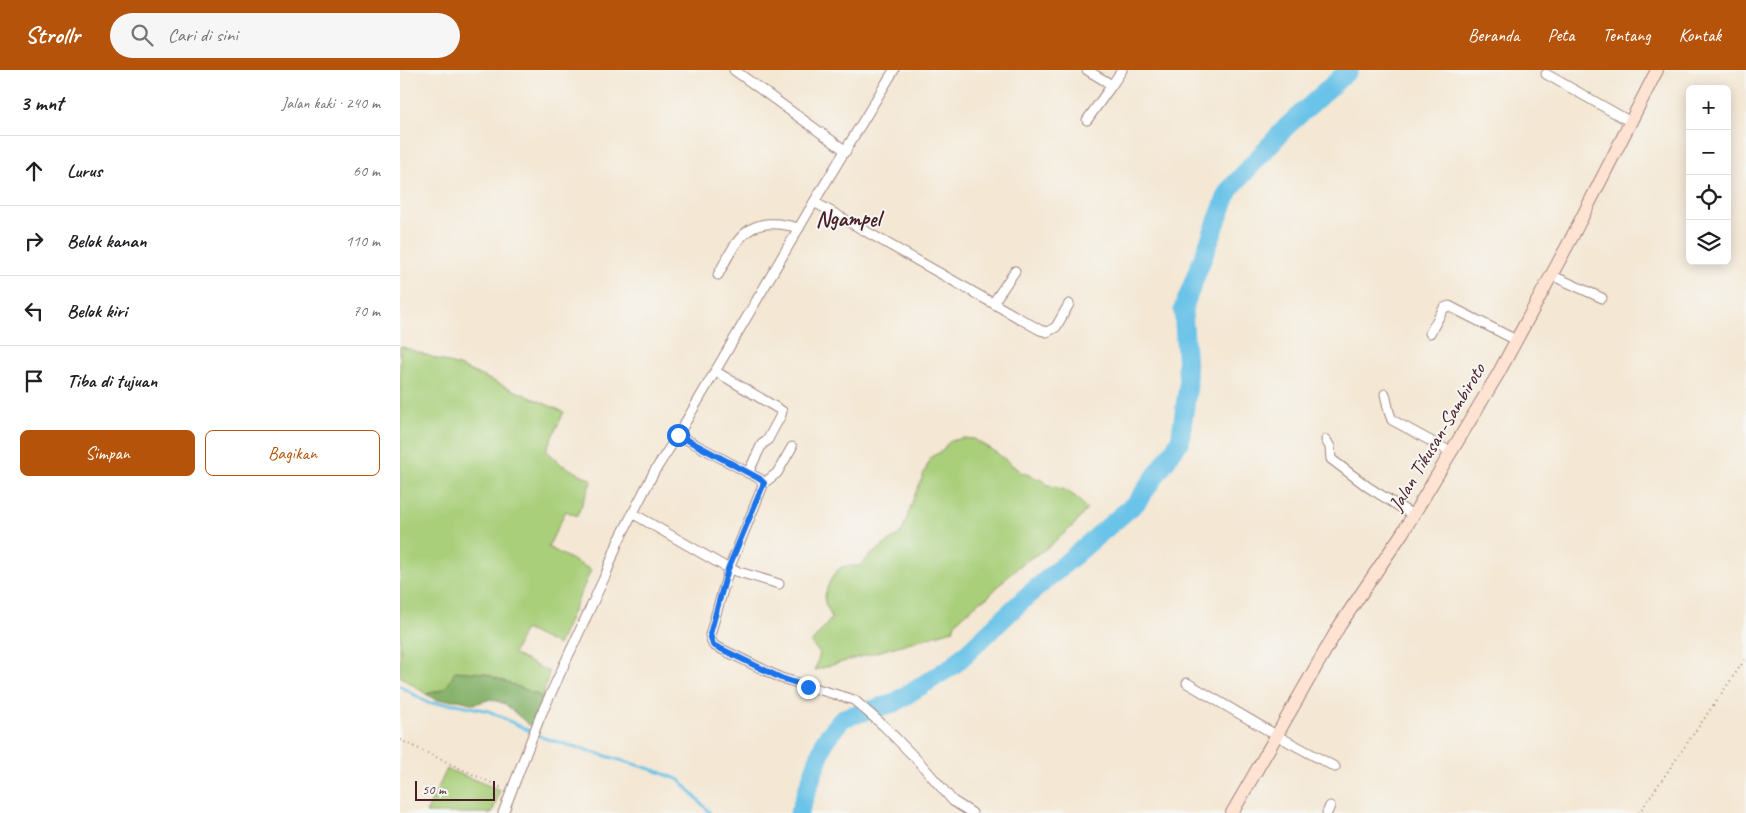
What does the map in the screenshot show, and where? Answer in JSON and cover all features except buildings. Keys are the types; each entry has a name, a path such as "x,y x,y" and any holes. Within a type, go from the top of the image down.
{"street":[{"path":"734,70 846,150"},
{"path":"503,813 540,717 632,513 654,472 678,435 814,202 894,70"},
{"path":"1087,70 1112,85"},
{"path":"1087,120 1122,70"},
{"name":"Jalan Tikusan-Sambiroto","path":"1232,813 1340,625 1413,515 1498,374 1550,274 1572,237 1656,70"},
{"path":"1546,74 1629,122"},
{"path":"814,202 1040,330 1047,332 1056,326 1069,304"},
{"path":"718,275 734,244 750,230 763,224 778,223 799,228"},
{"path":"993,303 1015,271"},
{"path":"1550,274 1602,298"},
{"path":"1430,333 1444,308 1449,306 1516,340"},
{"path":"715,371 782,411 767,441 762,444 748,473"},
{"path":"1385,394 1388,412 1392,420 1451,452"},
{"path":"678,435 764,483"},
{"path":"1326,440 1330,447 1331,459 1368,487 1413,515"},
{"path":"792,447 777,473 764,483 728,569 710,634 713,645 781,678 854,700 884,726 921,764 953,801 972,813"},
{"path":"632,513 728,569 778,584"},
{"path":"1187,683 1276,735 1336,767"}],"path":[{"path":"1639,813 1746,658"},
{"path":"400,740 511,792"}],"green space":[{"path":"400,346 461,367 564,412 546,450 562,465 592,480 577,516 566,511 548,547 591,570 558,645 525,629 513,654 549,672 543,697 484,673 426,694 400,676"},
{"path":"963,438 974,439 998,454 1021,472 1044,481 1048,485 1065,490 1076,497 1087,509 1075,524 1047,548 1011,573 987,598 980,601 955,623 953,630 815,670 820,653 811,643 832,618 825,599 827,589 834,575 842,567 860,566 868,557 902,532 931,457 942,451 951,441"},
{"path":"455,671 484,673 543,697 530,726 505,704 491,699 474,704 459,700 436,700 426,694 445,688"},
{"path":"447,769 500,790 492,813 426,813"}],"waterway":[{"path":"799,813 825,740 843,718 894,703 954,665 1026,597 1137,502 1180,441 1188,385 1183,309 1229,190 1286,127 1349,70"},
{"path":"400,686 428,703 456,704 489,711 544,738 654,770 680,780 710,813"}],"district":[{"name":"Ngampel","path":"848,219"}],"route":[{"path":"678,435 760,479 764,483 728,569 710,634 713,645 781,678 808,687"}]}
